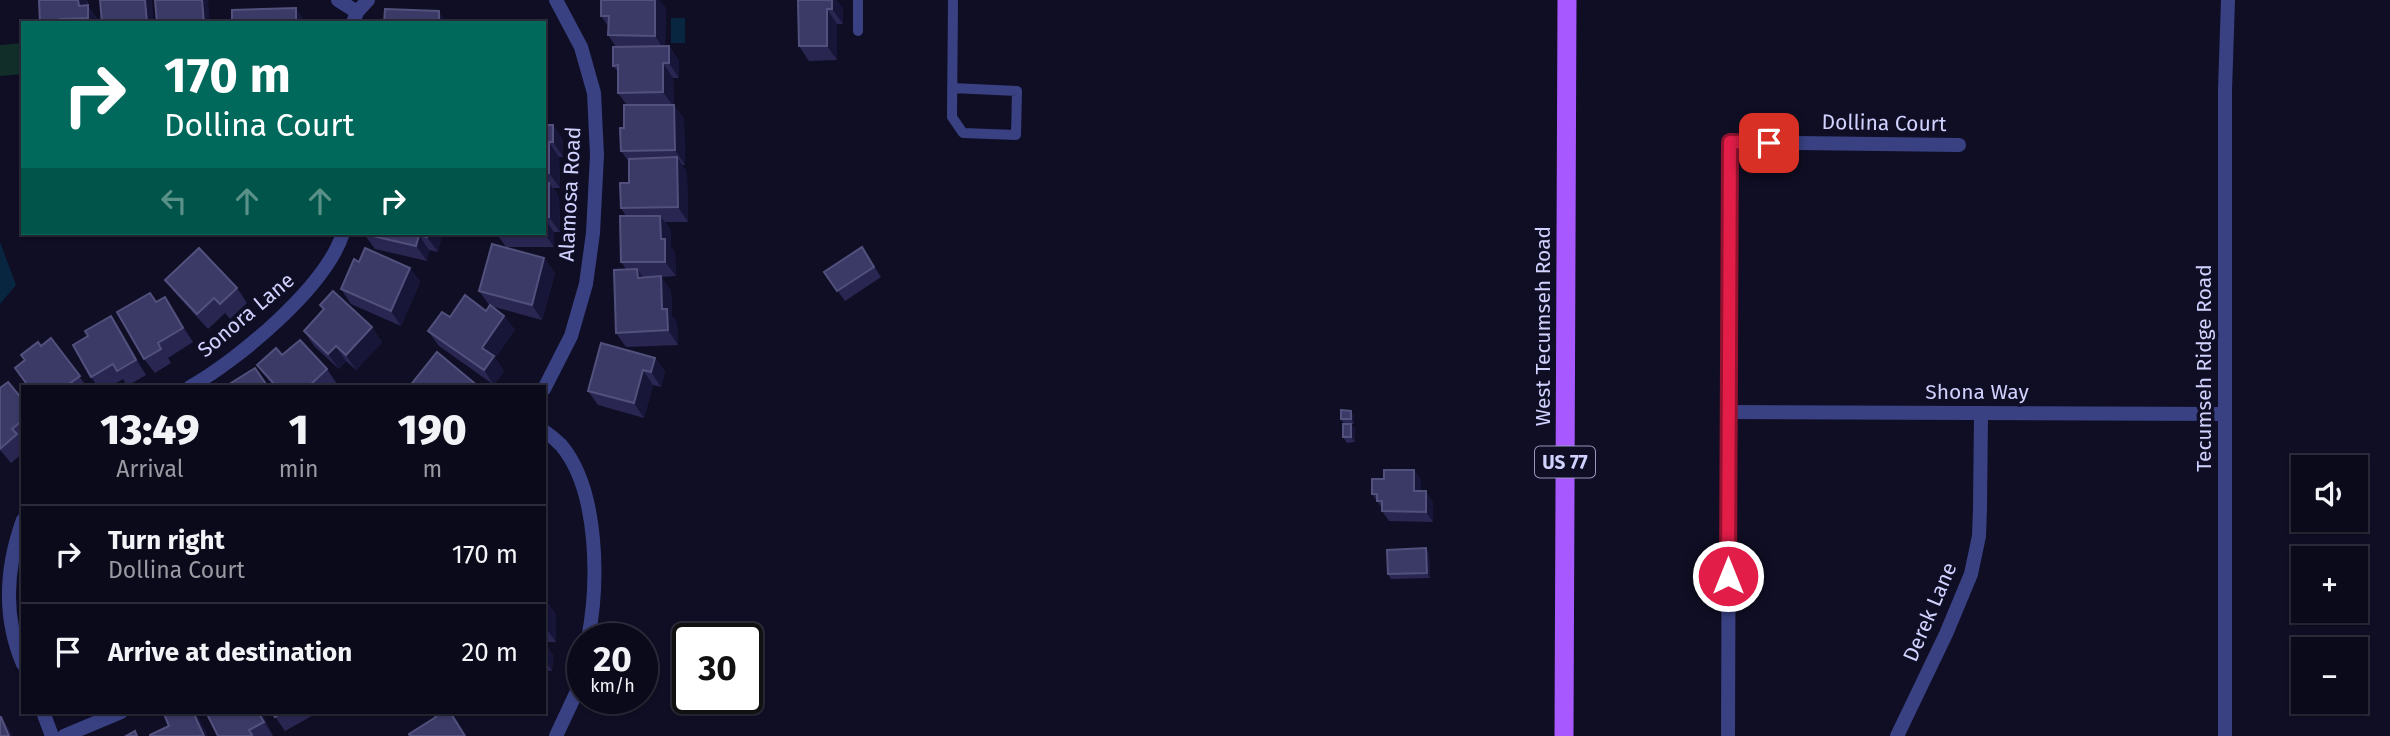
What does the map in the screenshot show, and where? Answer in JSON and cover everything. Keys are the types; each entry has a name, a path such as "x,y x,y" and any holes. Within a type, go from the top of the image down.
{"main road":[{"name":"West Tecumseh Road","path":"1564,736 1567,0"}],"street":[{"path":"338,0 355,17 369,0"},
{"name":"Alamosa Road","path":"546,385 571,336 586,284 593,233 597,155 594,93 581,47 556,0"},
{"name":"Tecumseh Ridge Road","path":"2225,736 2225,90 2228,0"},
{"name":"Dollina Court","path":"1728,736 1730,142 1959,145"},
{"name":"Sonora Lane","path":"193,385 261,335 314,285 338,250 342,235"},
{"name":"Shona Way","path":"1729,412 2225,414"},
{"name":"Derek Lane","path":"1897,736 1946,634 1971,574 1979,536 1981,413"},
{"path":"546,433 561,445 582,481 592,532 594,570 589,623"},
{"path":"21,526 12,554 8,588 12,625 21,657"},
{"path":"556,736 567,713"},
{"path":"44,714 52,736"},
{"path":"64,736 116,714"}],"lane":[{"path":"858,0 858,31"},
{"path":"952,89 1017,90 1016,135 963,133 952,117 952,89 953,0"}],"green space":[{"path":"21,43 21,74 0,76 0,45"}],"water":[{"path":"671,18 685,18 685,43 671,43"},
{"path":"0,242 16,285 0,304"}],"building":[{"path":"39,0 78,0 79,6 88,5 88,18 40,21"},
{"path":"100,0 145,0 147,21 102,21"},
{"path":"155,0 202,0 204,21 157,21"},
{"path":"601,0 655,0 655,36 608,35 609,16 601,16"},
{"path":"798,0 832,0 832,9 827,9 827,46 799,46"},
{"path":"296,8 296,21 232,21 232,10"},
{"path":"385,9 439,11 439,21 384,21"},
{"path":"669,46 669,63 663,63 663,92 618,93 618,65 613,66 613,47"},
{"path":"624,105 674,105 675,150 621,151 620,128 624,128"},
{"path":"546,125 553,125 553,142 549,142 549,173 546,173"},
{"path":"677,157 678,207 621,208 620,183 629,183 629,159"},
{"path":"546,183 549,183 549,217 546,217"},
{"path":"620,216 660,216 661,239 665,239 665,262 621,262"},
{"path":"368,235 419,235 416,246"},
{"path":"492,244 544,258 532,305 479,291"},
{"path":"862,247 874,267 837,291 824,272"},
{"path":"199,248 237,288 220,304 214,298 197,314 165,280"},
{"path":"365,248 410,268 391,311 341,289 354,259 359,262"},
{"path":"637,269 638,278 661,276 662,309 667,309 668,330 616,333 614,270"},
{"path":"333,291 372,327 346,355 336,346 328,354 304,331 324,309 320,305"},
{"path":"150,293 156,302 165,297 183,328 158,343 161,349 144,359 117,312"},
{"path":"465,295 486,311 490,305 504,316 482,348 494,356 484,370 428,331 442,312 450,317"},
{"path":"111,316 136,360 117,371 113,364 91,377 73,345 88,336 85,331"},
{"path":"51,338 80,376 68,385 28,385 15,368 25,360 21,355 38,342 41,346"},
{"path":"300,340 327,369 310,385 275,385 257,365 276,348 282,355"},
{"path":"601,343 655,358 651,372 643,370 634,403 588,391"},
{"path":"437,352 477,385 411,385"},
{"path":"255,368 267,385 232,385 231,383"},
{"path":"8,382 21,398 21,422 12,429 17,434 0,449 0,388"},
{"path":"1341,410 1351,411 1351,419 1341,419"},
{"path":"1343,424 1351,424 1351,437 1343,437"},
{"path":"1384,470 1414,470 1414,491 1426,491 1426,512 1382,511 1382,501 1377,501 1377,494 1372,494 1372,479 1384,479"},
{"path":"1426,548 1427,573 1388,574 1387,550"},
{"path":"164,714 194,714 204,736 150,736 169,726"},
{"path":"207,714 259,714 264,722 249,730 252,735 250,736 218,736"},
{"path":"434,714 451,714 465,736 410,736 409,734 436,717"},
{"path":"1,717 9,736 0,736"}],"route":[{"path":"1728,576 1730,142 1769,143"}]}
